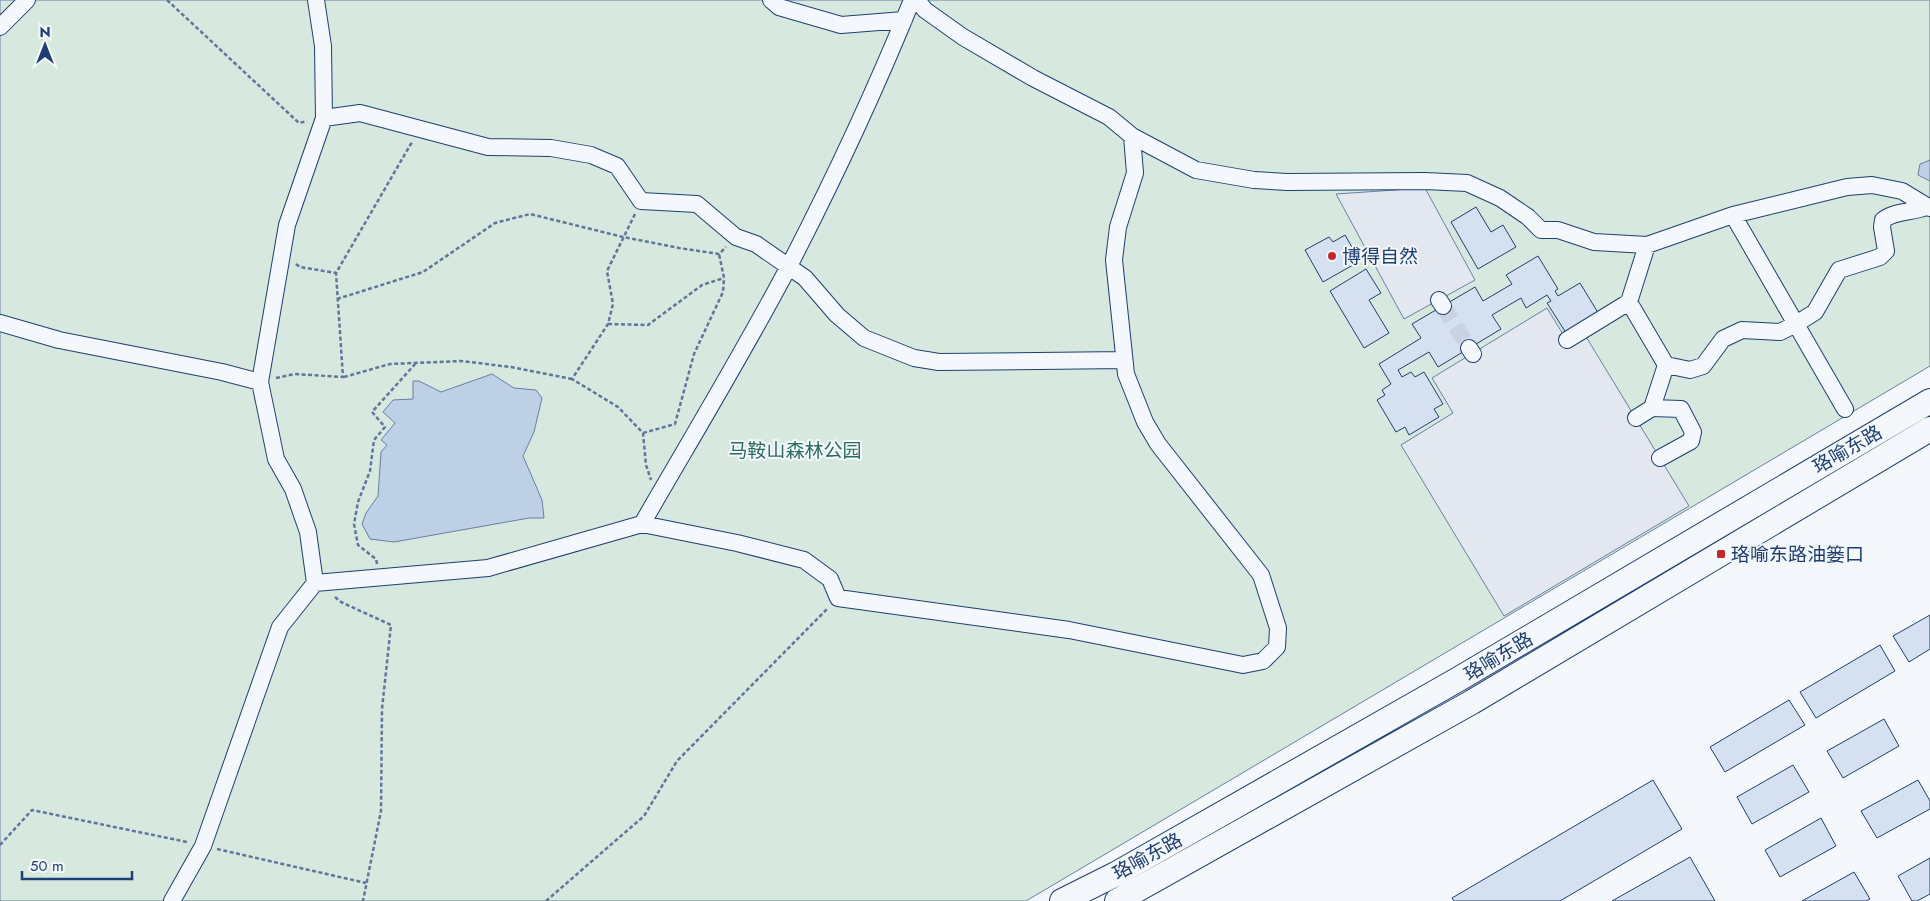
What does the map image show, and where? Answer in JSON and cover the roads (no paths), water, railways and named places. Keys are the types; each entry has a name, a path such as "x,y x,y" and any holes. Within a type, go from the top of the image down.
{"highway":[{"name":"珞喻东路","path":"1062,901 1125,869 1457,680 1930,401"},
{"name":"珞喻东路","path":"1117,901 1472,702 1930,429"}],"street":[{"path":"0,27 27,0"},
{"path":"172,901 203,846 280,627 315,583 308,532 293,489 276,459 260,382 287,225 324,118 323,46 316,0"},
{"path":"771,0 779,7 841,25 904,20"},
{"path":"642,524 722,388 788,267 883,72 912,0"},
{"path":"917,0 925,10 963,38 1033,78 1109,117 1132,136 1196,170 1270,181 1377,186 1468,183 1500,198 1528,217 1541,230 1558,230 1594,242 1647,245 1733,215 1847,187 1872,185 1902,191 1929,207"},
{"path":"324,118 360,113 488,147 551,148 591,155 617,166 641,201 697,204 736,237 756,244 805,278 837,315 864,338 914,358 939,362 1124,360"},
{"path":"315,583 488,568 642,524 737,543 804,560 830,579 838,598 1069,630 1243,664 1263,661 1276,647 1278,628 1261,575 1158,444 1145,422 1126,374 1114,260 1118,227 1135,173 1132,136"},
{"path":"1629,302 1666,364 1690,370 1703,366 1723,340 1742,330 1780,332 1815,312 1840,270 1880,257 1886,251 1882,227 1883,220 1888,216 1918,211 1929,207"},
{"path":"1733,215 1845,409"},
{"path":"1567,340 1629,302 1647,245"},
{"path":"0,323 58,340 222,372 260,382"},
{"path":"1652,408 1666,364"},
{"path":"1636,418 1652,408 1681,409 1693,432 1691,441 1660,458"}],"water":[{"path":"1930,160 1930,181 1918,175 1920,164"},
{"path":"492,374 514,388 536,390 542,398 534,432 523,456 542,500 544,518 529,518 394,542 370,539 362,524 366,513 378,496 381,452 387,445 381,440 395,423 383,412 393,400 413,399 413,381 419,381 441,392"}],"tunnel":[{"path":"1443,306 1469,348"}],"place":[{"name":"博得自然","path":"1332,256"},
{"name":"珞喻东路油篓口","path":"1721,554"}],"park label":[{"name":"马鞍山森林公园","path":"795,450"}]}
